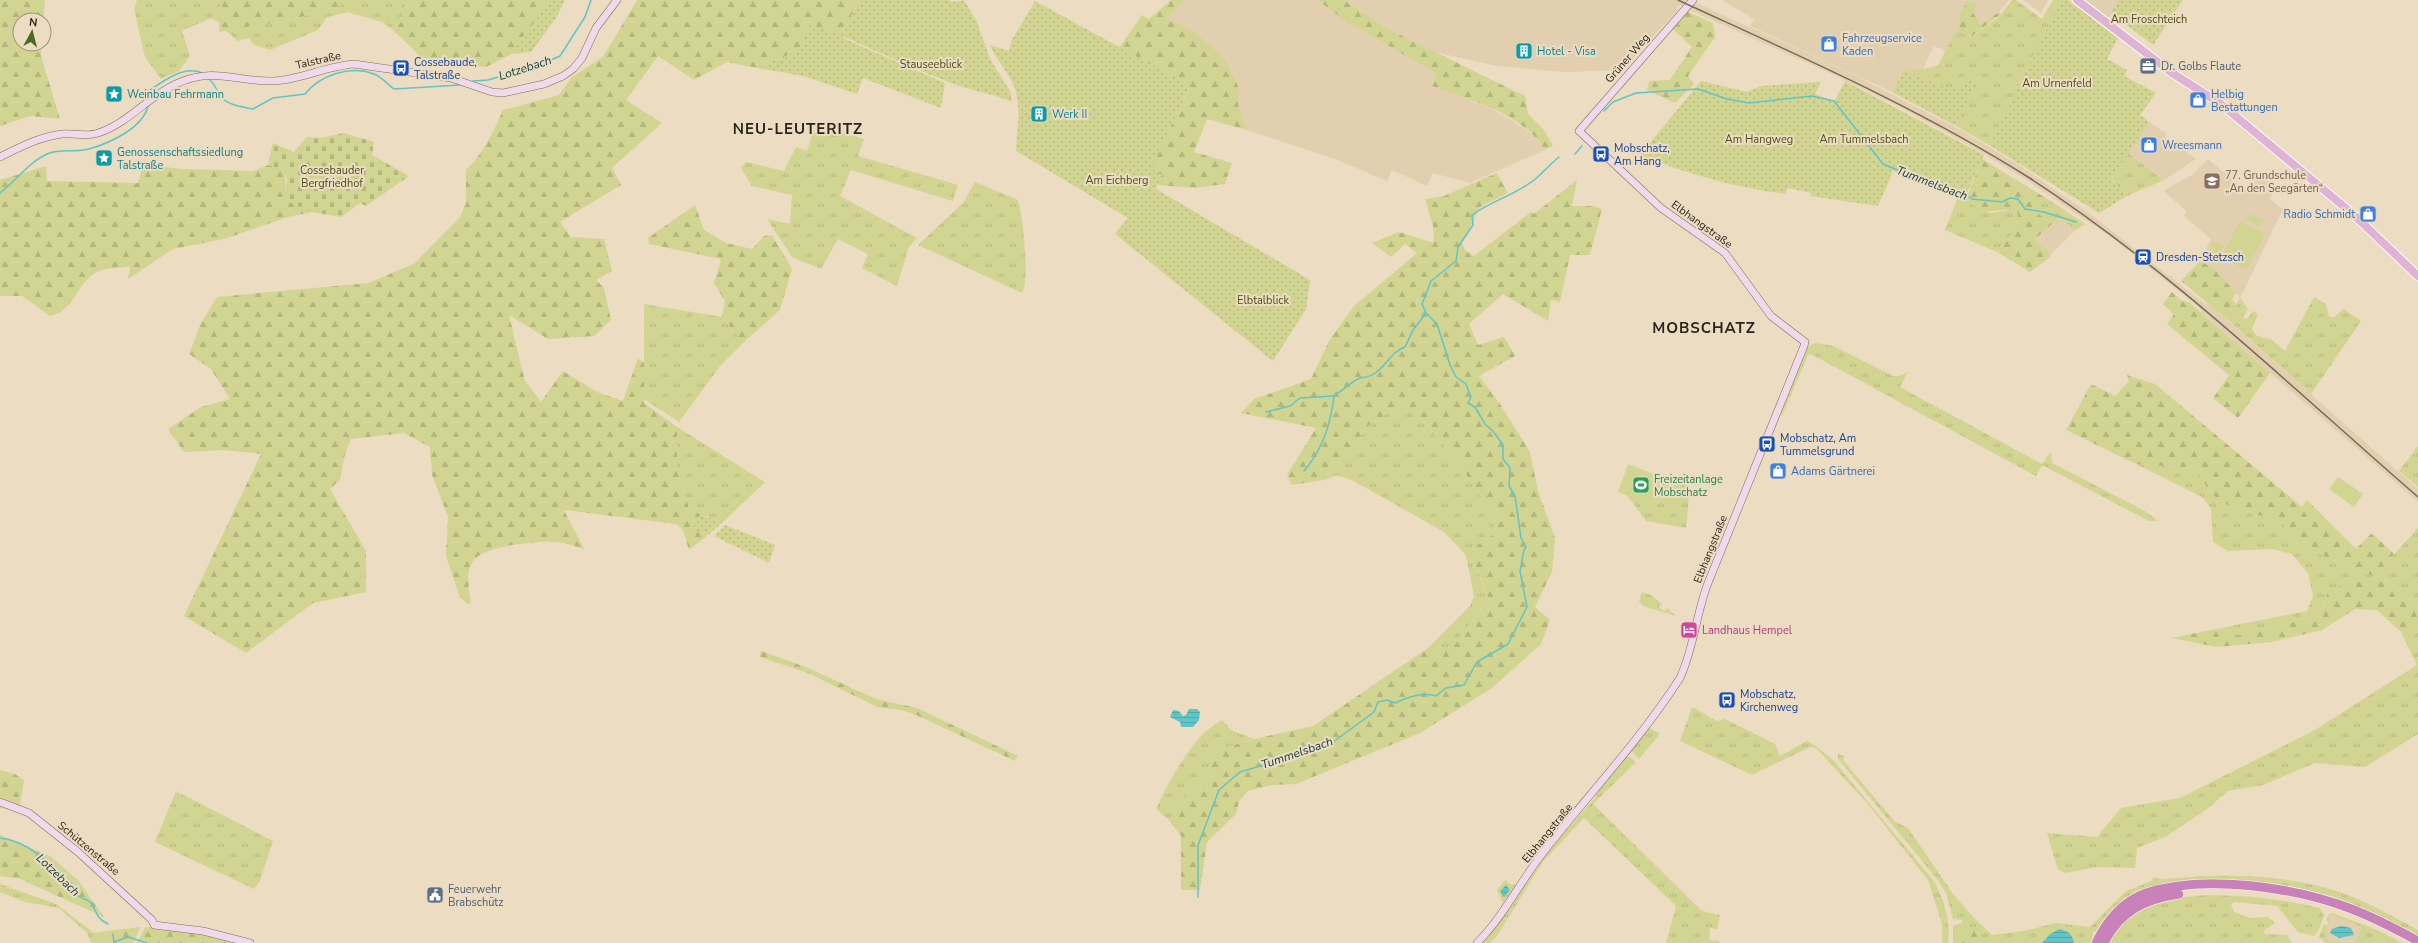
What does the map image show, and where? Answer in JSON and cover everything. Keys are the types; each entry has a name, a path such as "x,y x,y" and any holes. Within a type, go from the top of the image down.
{"highway":[{"path":"2096,943 2106,925 2119,910 2146,894 2186,886 2226,885 2275,889 2330,903 2366,915 2418,941"},
{"path":"2104,943 2119,919 2144,903 2190,892 2225,890 2262,893 2329,908 2366,921 2411,943"}],"main road":[{"path":"2077,0 2172,73 2221,104 2354,215 2418,276"}],"street":[{"name":"Talstraße","path":"0,157 38,139 64,134 90,135 110,129 125,121 161,91 178,83 210,74 273,81 341,65 354,64 451,78 492,92 503,92 544,84 563,76 573,69 582,58 596,28 617,0"},
{"name":"Grüner Weg","path":"1580,131 1693,0"},
{"name":"Elbhangstraße","path":"1477,943 1494,924 1545,850 1618,763 1680,678 1686,665 1706,589 1805,342 1771,316 1725,253 1661,208 1580,131"},
{"name":"Schützenstraße","path":"0,802 29,813 78,852 152,920 154,925 203,931 250,943"}],"shaded area":[{"path":"1184,0 1318,0 1345,21 1437,74 1432,85 1490,108 1513,121 1533,135 1545,150 1470,183 1433,173 1427,186 1392,170 1387,181 1335,159 1247,130 1238,104 1238,86 1167,19"},
{"path":"1344,0 1690,0 1848,72 1959,129 2022,167 2093,216 2206,305 2208,303 2418,489 2418,502 2201,312 2202,310 2111,237 2028,181 1974,148 1902,108 1826,71 1681,6 1677,6 1677,11 1622,70 1565,72 1497,66 1430,51 1390,30"},
{"path":"1722,0 1968,0 1959,16 1960,23 1946,51 1934,46 1923,69 1904,69 1892,92 1750,26 1754,19"},
{"path":"1971,0 2009,0 1999,12 1981,24 1973,13"},
{"path":"2023,0 2048,0 2041,13"},
{"path":"2086,0 2119,0 2109,18"},
{"path":"2149,122 2167,134 2165,137 2196,159 2164,180 2128,153"},
{"path":"2208,159 2250,194 2258,175 2276,185 2270,199 2283,209 2240,298 2214,268 2200,261 2211,239 2184,216 2187,212 2165,192 2165,190 2192,175"},
{"path":"2059,218 2076,230 2051,254 2035,239"},
{"path":"2331,915 2363,926 2354,943 2326,940 2326,928"}],"green space":[{"path":"0,0 45,0 44,12 12,12 12,52 41,52 60,119 30,116 0,126"},
{"path":"137,0 221,0 220,23 211,18 182,31 190,56 179,71 161,79 145,57 134,9"},
{"path":"221,0 359,0 297,18 219,32"},
{"path":"359,0 402,0 403,20 393,30 382,22 348,12 327,17 318,30 270,50 254,45 249,38 238,41 226,31 267,22 297,18"},
{"path":"402,0 549,0 537,21 523,37 512,54 486,67 423,59 393,30 403,20"},
{"path":"549,0 565,0 556,18 531,52 512,54 540,14"},
{"path":"637,0 860,0 841,35 757,68 727,62 694,80 658,56 626,100 662,123 612,168 621,185 560,222 571,237 604,239 612,271 596,280 604,288 611,320 594,336 548,339 509,315 525,381 541,402 563,371 597,392 623,401 638,358 644,363 644,403 677,427 677,470 690,511 701,514 693,529 708,535 689,550 683,530 676,524 564,510 584,549 557,542 538,542 500,547 480,555 474,560 469,570 468,582 471,605 460,598 446,556 448,517 432,475 430,447 404,433 351,439 345,454 340,480 330,489 366,551 366,592 313,603 246,653 184,616 261,454 224,450 184,452 168,429 201,407 230,399 211,369 189,354 201,323 217,297 369,283 415,263 460,217 466,203 466,170 483,149 503,110 559,95 572,77 603,57"},
{"name":"Stauseeblick","path":"860,0 948,0 952,2 964,0 976,20 990,59 1010,91 1012,102 997,96 951,83 842,36 845,39 945,83 941,108 863,78 857,94 803,76 757,68 800,50 810,24 841,35"},
{"path":"1171,0 1184,0 1167,19 1196,33 1225,59 1238,86 1238,104 1247,130 1207,119 1194,152 1232,163 1225,184 1195,188 1158,185 1161,175 1150,168 1190,87 1119,48 1142,15 1149,19"},
{"path":"1318,0 1344,0 1390,30 1525,96 1528,114 1544,130 1553,146 1545,150 1535,137 1523,126 1509,117 1494,109 1432,86 1437,74 1345,21"},
{"path":"1968,0 1977,4 1973,13 1981,24 1999,12 2001,14 1972,36 1957,29 1960,23 1959,16"},
{"path":"2012,0 2016,0 2042,19 2053,0 2061,0 1989,145 1956,126 1979,77 1962,87 1953,88 1932,82 1904,69 1923,69 1938,65 1957,29 1972,36 1998,18"},
{"name":"Am Urnenfeld","path":"2061,0 2068,0 2118,38 2107,59 2127,70 2124,76 2156,93 2140,115 2149,122 2111,179 2127,196 2099,213 1989,145"},
{"name":"Am Froschteich","path":"2119,0 2183,0 2153,45 2111,13"},
{"path":"1035,1 1190,86 1151,168 1162,175 1156,189 1310,280 1306,309 1273,361 1115,234 1128,218 1016,151 1018,102 1014,86 995,56 990,45 1009,51 1012,40"},
{"path":"1688,12 1713,23 1715,37 1688,76 1694,84 1675,103 1647,90 1649,81 1670,80 1692,47 1673,29"},
{"path":"1904,69 1940,85 1955,88 1963,86 1979,77 1956,126 1892,92"},
{"path":"1701,81 1747,92 1761,86 1821,82 1815,94 1834,102 1845,81 1984,155 1968,191 1959,192 1939,189 1893,171 1878,206 1810,196 1811,193 1788,188 1785,194 1748,188 1693,174 1640,155"},
{"path":"830,129 864,139 858,156 958,185 953,201 851,170 840,196 917,238 909,247 897,286 862,268 868,254 838,239 821,269 792,257 767,219 790,224 792,195 752,186 741,168 746,162 784,171 796,147 807,151 813,132 827,135"},
{"name":"Cossebauder Bergfriedhof","path":"344,133 374,142 372,155 409,176 366,206 360,203 341,217 311,212 285,200 287,180 285,170 268,165 273,143 294,152 307,137 321,138"},
{"path":"2128,153 2164,180 2127,196 2111,179"},
{"path":"1982,159 2054,203 2039,201 2036,206 2036,212 2052,224 2035,239 2051,254 2049,258 2030,272 1997,252 2016,229 2018,218 2017,212 2009,210 1986,211 1974,206 1966,199"},
{"path":"143,165 184,169 254,171 268,165 285,170 286,200 311,212 288,217 224,239 173,249 128,279 130,270 129,266 99,271 88,278 65,309 50,316 22,296 0,296 0,180 46,166 47,181 138,183"},
{"path":"1497,173 1508,193 1480,207 1462,244 1466,251 1474,256 1531,212 1534,214 1577,180 1572,206 1593,206 1602,209 1590,255 1570,255 1560,302 1551,300 1548,321 1503,294 1469,324 1478,345 1504,337 1515,356 1479,376 1500,404 1530,452 1538,491 1555,538 1552,572 1535,607 1550,620 1541,644 1492,688 1420,733 1296,784 1272,785 1248,791 1239,801 1236,814 1207,842 1200,890 1181,890 1181,836 1170,821 1177,801 1217,773 1208,762 1217,750 1254,739 1313,726 1428,648 1453,647 1489,599 1469,551 1495,533 1492,513 1457,461 1412,407 1396,407 1368,426 1324,480 1292,485 1287,475 1316,428 1241,413 1254,399 1311,379 1329,341 1353,307 1417,253 1405,244 1391,257 1372,243 1399,232 1434,243 1433,226 1425,199 1444,196"},
{"path":"975,182 1018,200 1024,233 1026,262 1022,293 918,245 963,203"},
{"path":"1968,191 1966,199 1990,213 2011,210 2017,212 2018,224 2016,229 1997,252 1945,230 1960,192"},
{"path":"2039,200 2054,203 2085,224 2076,230 2059,218 2052,224 2036,212 2036,206"},
{"path":"695,205 704,230 726,243 752,249 764,236 772,235 792,269 780,310 743,343 722,317 725,301 714,283 721,259 649,244 648,238"},
{"path":"2250,214 2264,220 2260,227 2247,220"},
{"path":"2240,221 2265,234 2246,270 2221,257"},
{"path":"2213,241 2224,246 2216,263 2206,258"},
{"path":"2200,261 2214,268 2236,293 2232,300 2237,305 2228,320 2181,281"},
{"path":"2172,292 2182,301 2189,302 2270,373 2238,418 2213,398 2229,375 2167,324 2174,314 2163,304"},
{"path":"2314,297 2326,304 2329,316 2333,318 2344,309 2361,321 2311,394 2228,320 2240,298 2248,309 2243,318 2247,319 2253,311 2258,314 2252,329 2257,336 2271,339 2285,351"},
{"path":"644,304 722,317 743,343 720,366 679,422 644,399"},
{"path":"1815,343 1833,346 1893,376 1899,376 1908,372 1900,387 2042,464 2051,452 2052,463 2145,511 2158,521 2149,521 2042,465 2036,476 1811,354 1808,355 1782,416 1780,415 1807,347"},
{"path":"2127,375 2155,384 2302,507 2307,500 2356,549 2372,533 2394,554 2378,572 2418,608 2418,633 2415,629 2401,632 2377,610 2355,609 2322,630 2271,642 2216,647 2172,638 2221,628 2238,635 2305,619 2323,607 2327,594 2350,579 2372,586 2375,577 2300,546 2283,523 2228,505 2210,493 2196,468 2136,464 2066,430 2091,384 2115,396 2129,381"},
{"path":"1396,407 1412,407 1457,461 1492,513 1495,533 1469,551 1489,599 1453,647 1428,648 1470,606 1474,596 1466,555 1444,532 1352,480 1337,475 1324,480 1368,426"},
{"path":"677,427 765,482 723,522 690,511 677,470"},
{"path":"2418,446 2418,487 2399,471"},
{"name":"Freizeitanlage Mobschatz","path":"1628,464 1664,478 1653,505 1618,492"},
{"path":"2136,464 2196,468 2210,493 2228,505 2283,523 2300,546 2375,577 2373,587 2327,594 2323,607 2305,619 2238,635 2221,628 2307,611 2313,596 2308,573 2292,554 2272,549 2228,551 2213,542 2211,508 2202,497"},
{"path":"2338,477 2363,494 2354,507 2329,489"},
{"path":"1664,478 1690,486 1686,528 1646,521 1627,495 1653,505"},
{"path":"701,515 723,522 708,535 692,529"},
{"path":"725,525 775,545 769,563 714,536"},
{"path":"2418,528 2418,608 2378,572"},
{"path":"1642,592 1651,595 1663,605 1660,604 1659,608 1665,611 1667,608 1676,616 1643,606 1639,601"},
{"path":"2415,629 2418,633 2418,734 2365,767 2315,763 2263,785 2228,791 2207,809 2167,836 2137,848 2135,868 2097,867 2066,873 2058,870 2047,833 2097,837 2121,808 2180,798 2315,730 2417,665 2401,632"},
{"path":"761,651 806,667 876,699 917,708 1018,756 1015,761 916,715 901,710 877,707 808,673 760,657"},
{"path":"1692,707 1717,721 1725,719 1775,744 1780,756 1807,741 1834,761 1933,880 1946,910 1949,934 1948,943 1942,943 1942,924 1928,880 1867,803 1816,748 1810,747 1752,775 1680,741"},
{"path":"1222,720 1231,730 1254,739 1217,750 1217,773 1177,801 1170,821 1156,809 1165,790 1181,762 1193,745 1205,732"},
{"path":"1648,727 1660,734 1639,759 1631,750"},
{"path":"1838,754 1844,756 1843,760 1895,822 1908,828 1953,894 1975,919 1992,935 2025,931 2055,923 2090,927 2126,891 2152,881 2153,877 2163,879 2205,876 2248,876 2291,880 2312,884 2344,894 2387,913 2418,930 2418,938 2368,912 2254,883 2138,892 2119,904 2108,914 2096,932 2093,931 2092,934 2094,935 2090,943 1984,943 1973,933 1959,929 1957,943 1953,943 1953,926 1962,923 1962,920 1953,919 1946,893 1937,879 1838,759"},
{"path":"1625,757 1630,757 1636,762 1593,804 1702,911 1720,915 1717,929 1710,928 1709,940 1719,941 1719,943 1666,943 1676,906 1584,818 1542,863 1497,936 1490,943 1480,943 1529,880 1549,850 1595,798 1597,792"},
{"path":"0,770 15,774 24,780 19,811 0,808"},
{"path":"176,791 273,841 260,881 254,889 155,842"},
{"path":"0,835 50,856 78,880 104,917 20,879 0,876"},
{"path":"1505,880 1510,884 1517,885 1503,903 1497,890"},
{"path":"0,884 56,904 94,933 106,931 108,943 91,943 87,933 59,908 25,902 0,892"},
{"path":"2207,895 2249,897 2292,902 2320,908 2324,915 2320,927 2314,936 2298,932 2277,906 2234,902 2231,905 2234,912 2250,918 2267,917 2274,921 2274,924 2263,931 2265,934 2287,935 2292,943 2108,943 2110,936 2137,909 2172,898"},
{"path":"2332,913 2375,929 2403,943 2354,943 2362,927 2331,915 2329,923 2326,920 2329,914"},
{"path":"2324,924 2327,926 2326,940 2354,943 2326,943 2319,937"},
{"path":"1966,926 1974,930 1984,943 1957,943 1959,929"},
{"path":"141,927 133,943 108,943 106,931"},
{"path":"145,927 180,930 244,943 137,943"}],"water":[{"path":"1189,709 1197,709 1200,712 1199,720 1193,727 1181,727 1180,722 1170,717 1173,710 1179,711 1183,716 1186,715"},
{"path":"1506,885 1510,890 1504,897 1500,891"},
{"path":"2341,926 2351,928 2354,935 2339,938 2330,933 2332,929"},
{"path":"2059,929 2069,933 2074,943 2042,943 2050,934"}],"waterway":[{"name":"Lotzebach","path":"473,81 488,80 542,64 560,56 585,17 591,0"},
{"name":"Lotzebach","path":"147,98 149,91 174,75 188,71 202,73"},
{"name":"Lotzebach","path":"209,79 225,101 237,106 253,109 273,98 305,94 311,87 327,77 346,71 365,71 374,74 394,89 460,85"},
{"name":"Tummelsbach","path":"1604,111 1613,102 1636,93 1698,89 1727,99 1749,103 1812,96 1834,101 1883,164 1937,187 1960,191 1972,199 2002,202 2010,198 2018,199 2025,209 2044,212 2076,222"},
{"name":"Lotzebach","path":"0,193 40,157 58,151 79,151 89,149 116,139 133,128 140,121 148,106"},
{"name":"Tummelsbach","path":"1575,154 1582,146"},
{"name":"Tummelsbach","path":"1198,897 1198,845 1219,790 1240,772 1294,756 1333,742 1374,712 1378,702 1387,700 1395,703 1415,696 1436,696 1446,688 1464,685 1477,662 1508,644 1527,607 1520,571 1524,550 1526,547 1521,538 1515,496 1509,486 1510,468 1503,459 1503,445 1493,431 1485,424 1475,407 1468,403 1471,397 1466,384 1456,377 1450,365 1437,324 1426,313 1422,304 1431,281 1456,261 1458,247 1473,225 1472,215 1527,185 1559,157"},
{"path":"1304,471 1311,463 1325,436 1331,416 1334,396 1357,379 1370,376 1379,370 1396,352 1405,347 1413,330 1426,313"},
{"path":"1266,412 1290,406 1300,398 1333,396"},
{"name":"Lotzebach","path":"0,838 19,843 44,859 81,898 92,904 100,919 108,924"},
{"name":"Lotzebach","path":"113,934 114,943"},
{"path":"114,942 128,937 147,943"}],"railway":[{"path":"1678,0 1812,62 1900,105 2028,177 2131,250 2229,330 2418,497"}],"place":[{"name":"Fahrzeugservice Kaden","path":"1829,44"},
{"name":"Hotel - Visa","path":"1524,51"},
{"name":"Dr. Golbs Flaute","path":"2148,66"},
{"name":"Cossebaude, Talstraße","path":"401,68"},
{"name":"Weinbau Fehrmann","path":"114,94"},
{"name":"Helbig Bestattungen","path":"2198,100"},
{"name":"Werk II","path":"1039,114"},
{"name":"Wreesmann","path":"2149,145"},
{"name":"Mobschatz, Am Hang","path":"1601,154"},
{"name":"Genossenschaftssiedlung Talstraße","path":"104,158"},
{"name":"77. Grundschule „An den Seegärten“","path":"2212,181"},
{"name":"Radio Schmidt","path":"2368,214"},
{"name":"Dresden-Stetzsch","path":"2143,257"},
{"name":"Mobschatz, Am Tummelsgrund","path":"1767,444"},
{"name":"Adams Gärtnerei","path":"1778,471"},
{"name":"Freizeitanlage Mobschatz","path":"1641,485"},
{"name":"Landhaus Hempel","path":"1689,630"},
{"name":"Mobschatz, Kirchenweg","path":"1727,700"},
{"name":"Feuerwehr Brabschütz","path":"435,895"}],"district":[{"name":"NEU-LEUTERITZ","path":"798,129"},
{"name":"MOBSCHATZ","path":"1704,328"}],"park label":[{"name":"Am Hangweg","path":"1759,139"},
{"name":"Am Tummelsbach","path":"1864,139"},
{"name":"Am Eichberg","path":"1117,180"},
{"name":"Elbtalblick","path":"1263,300"}]}
